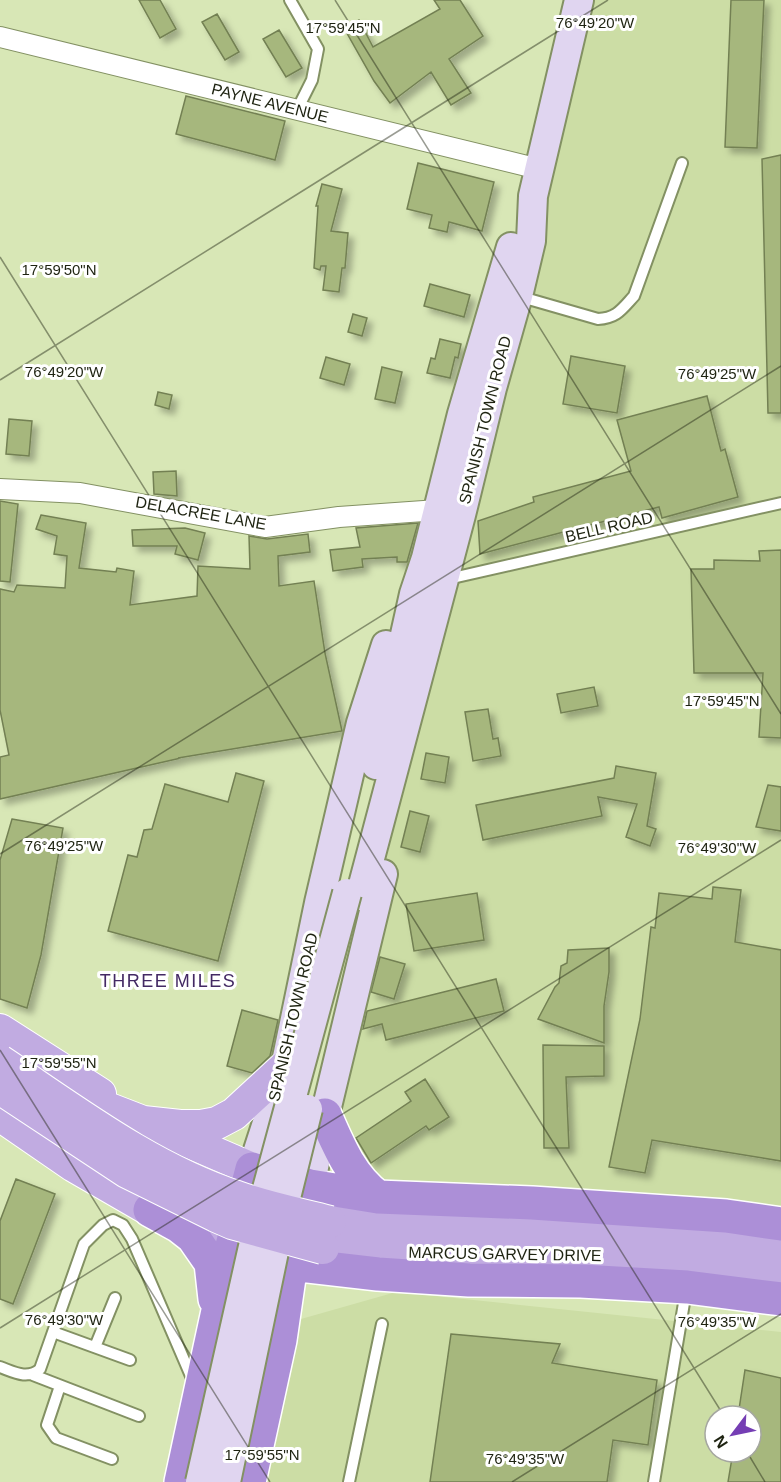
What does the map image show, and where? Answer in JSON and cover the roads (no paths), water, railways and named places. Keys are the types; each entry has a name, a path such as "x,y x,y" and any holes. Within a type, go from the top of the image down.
{"highway":[{"path":"325,1115 353,1171 365,1187 378,1197"},
{"path":"252,1169 310,1186 378,1197 532,1203 726,1216 781,1224"},
{"name":"SPANISH TOWN ROAD","path":"181,1482 210,1351 234,1222 252,1169"},
{"name":"SPANISH TOWN ROAD","path":"249,1482 280,1340 291,1264 310,1186"},
{"path":"150,1210 179,1226 193,1238 211,1263 215,1303 210,1351"},
{"name":"MARCUS GARVEY DRIVE","path":"234,1222 291,1264 378,1274 469,1280 581,1281 687,1287 781,1299"},
{"path":"280,1340 294,1311 323,1283 335,1277 378,1274"}],"main road":[{"name":"SPANISH TOWN ROAD","path":"226,1482 281,1218 353,895 414,594 462,414 509,254 536,182 579,0"},
{"name":"SPANISH TOWN ROAD","path":"200,1482 261,1210 428,642 492,388 518,296 531,241 536,182"},
{"name":"SPANISH TOWN ROAD","path":"252,1169 285,1067 319,903 361,723 389,634 414,594"},
{"name":"SPANISH TOWN ROAD","path":"310,1186 399,808 421,699 428,642"},
{"path":"0,1030 143,1122 180,1126 217,1123 234,1114 285,1067"},
{"path":"0,1061 106,1131 163,1164 234,1222"},
{"path":"0,1088 127,1172 234,1222"},
{"path":"234,1222 150,1210 74,1166 0,1114 38,1092 68,1093 143,1122 252,1169"},
{"name":"MARCUS GARVEY DRIVE","path":"234,1222 330,1222 642,1246 781,1247"},
{"name":"MARCUS GARVEY DRIVE","path":"642,1246 781,1275"}],"street":[{"name":"PAYNE AVENUE","path":"0,37 297,110 536,182"},
{"name":"DELACREE LANE","path":"0,489 80,493 151,504 200,516 265,527 339,517 438,510"}],"lane":[{"path":"290,0 318,49 312,80 297,110"},
{"path":"518,296 598,319 610,319 620,311 634,296 682,164"},
{"name":"BELL ROAD","path":"444,579 781,503"},
{"path":"33,1375 40,1369 84,1244 103,1225 113,1220 123,1226 132,1239 200,1397"},
{"path":"654,1482 687,1287"},
{"path":"95,1347 115,1298"},
{"path":"349,1482 382,1324"},
{"path":"53,1332 130,1360"},
{"path":"0,1367 24,1375 33,1375 139,1416"},
{"path":"60,1386 46,1425 51,1433 56,1438 112,1459"}],"district":[{"name":"THREE MILES","path":"168,981"}]}
